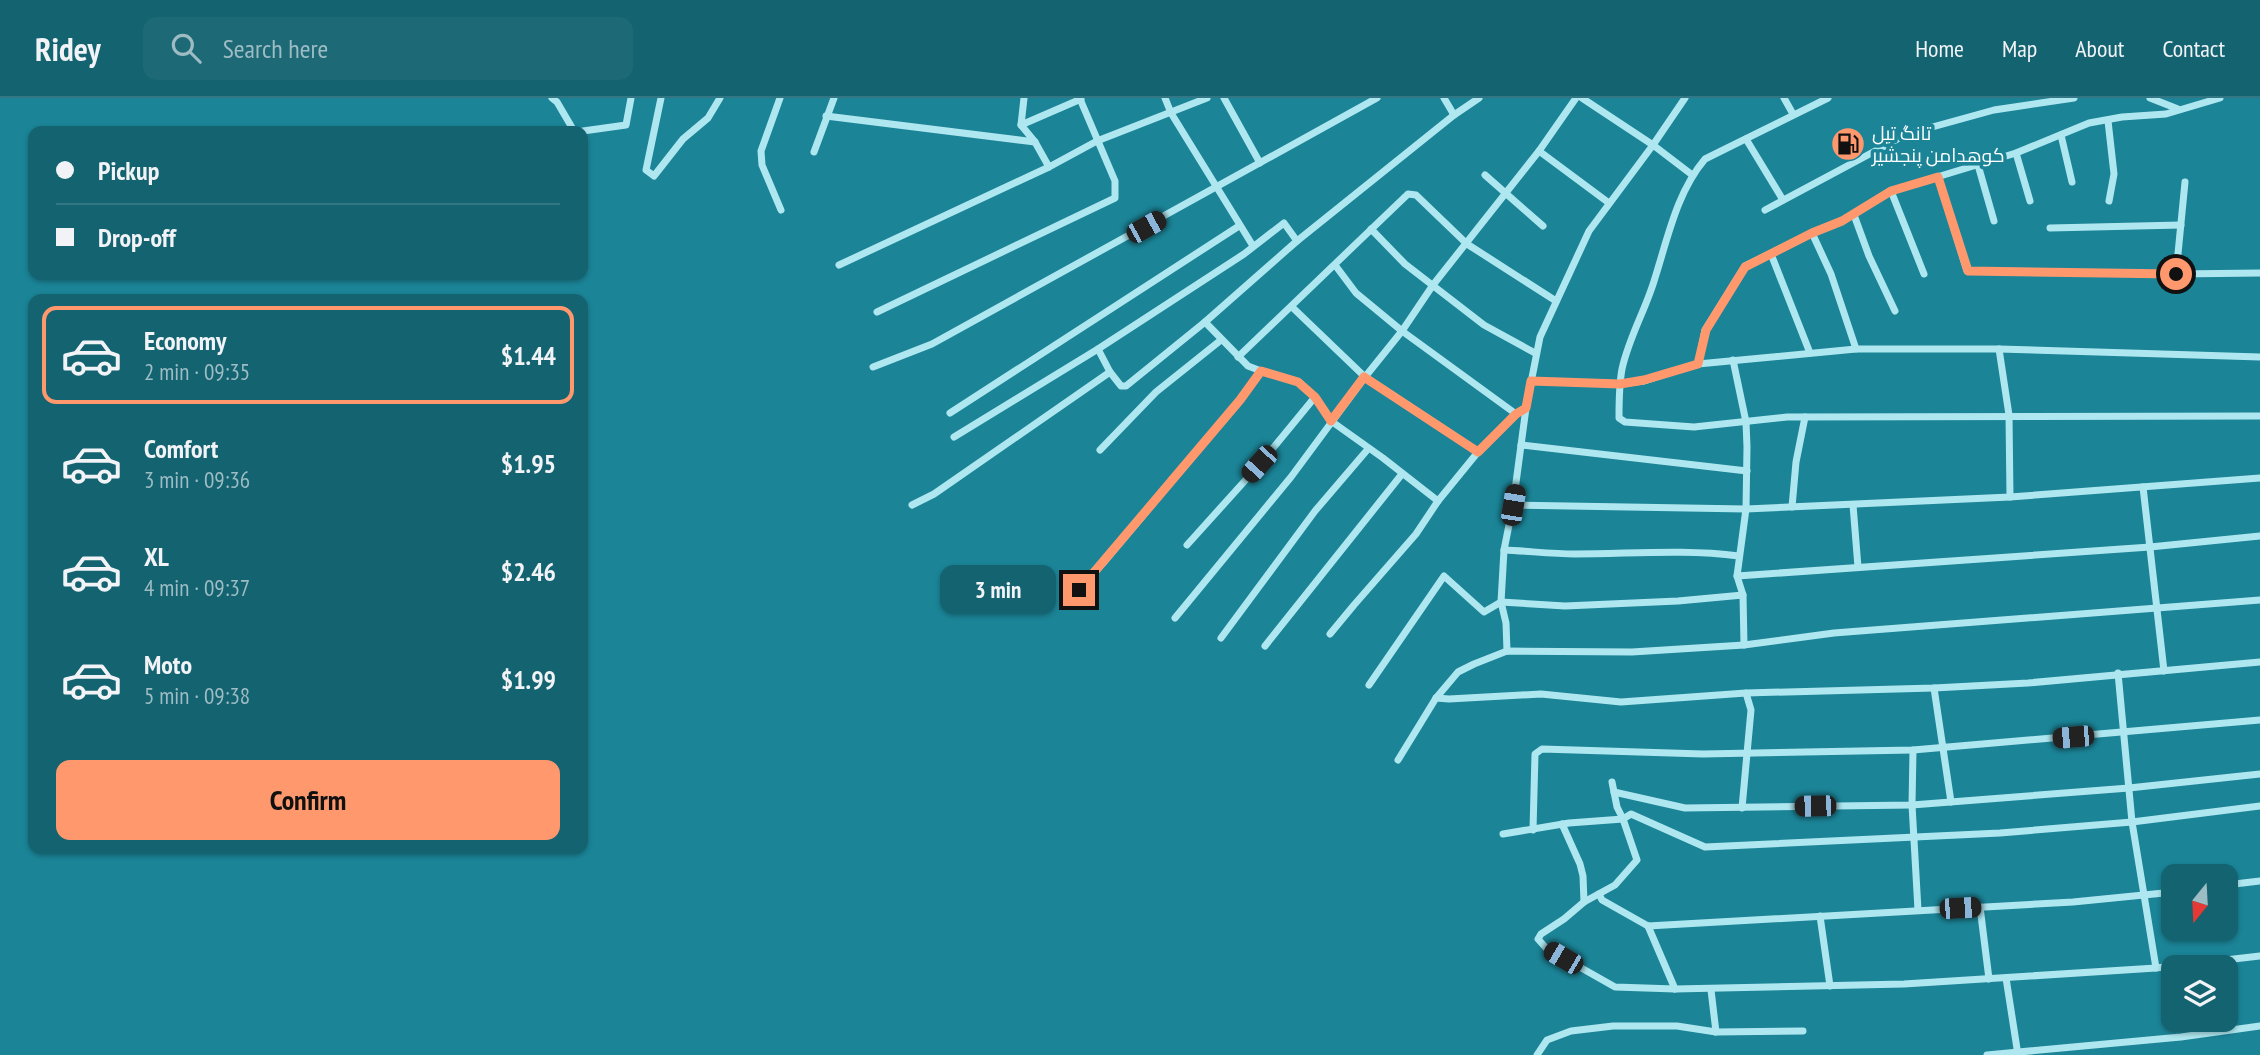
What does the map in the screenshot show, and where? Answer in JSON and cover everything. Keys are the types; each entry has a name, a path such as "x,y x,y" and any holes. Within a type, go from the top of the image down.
{"street":[{"path":"552,98 571,126"},
{"path":"588,130 626,125 631,98"},
{"path":"661,98 646,170 654,176 683,139 708,118 720,98"},
{"path":"780,98 761,151 762,164 781,210"},
{"path":"814,152 834,98"},
{"path":"1024,98 1021,125 1035,142 1049,167"},
{"path":"1165,98 1171,113 1253,246"},
{"path":"839,265 1097,142 1207,98"},
{"path":"1224,98 1260,163"},
{"path":"873,368 932,344 1377,98"},
{"path":"1444,98 1454,115"},
{"path":"1098,349 1110,372 1121,386 1126,386 1297,241 1479,98"},
{"path":"1175,618 1291,477 1364,377 1402,331 1433,285 1539,151 1576,98"},
{"path":"1582,98 1691,174"},
{"path":"1507,651 1506,623 1501,602 1504,550 1535,353 1540,337 1589,231 1685,98"},
{"path":"1784,98 1793,114"},
{"path":"1828,98 1705,159 1691,174 1630,343 1620,384 1619,418 1625,422 1694,428 1805,417 2260,415"},
{"path":"1765,211 1908,134 1994,110 2074,98"},
{"path":"2150,98 2178,109"},
{"path":"1698,364 1706,330 1745,267 1854,215 1891,191 2016,153 2089,122 2166,114 2220,98"},
{"path":"877,312 1115,198 1115,181 1081,99 1021,125"},
{"path":"826,116 1035,142"},
{"path":"2108,121 2114,174 2109,201"},
{"path":"2060,135 2072,182"},
{"path":"1746,139 1783,200"},
{"path":"1539,151 1609,204"},
{"path":"2016,153 2030,201"},
{"path":"1978,165 1994,221"},
{"path":"1485,175 1543,226"},
{"path":"1938,177 1968,271 2260,273"},
{"path":"2176,274 2185,183"},
{"path":"1891,191 1924,274"},
{"path":"1238,356 1293,307 1408,194 1416,195 1467,244 1556,301"},
{"path":"1854,215 1869,256 1895,311"},
{"path":"954,436 1098,349 1244,254 1284,223 1297,241"},
{"path":"2050,228 2181,225"},
{"path":"950,413 1239,226"},
{"path":"1371,229 1405,264 1484,325 1535,353"},
{"path":"1812,233 1831,274 1856,349"},
{"path":"1771,254 1810,354"},
{"path":"1335,265 1356,293 1402,331 1516,414"},
{"path":"1293,307 1364,377 1478,452"},
{"path":"1205,321 1248,366 1298,382 1315,397 1331,421 1438,501"},
{"path":"1100,450 1156,392 1221,340"},
{"path":"1531,381 1620,384 1698,364 1856,349 1999,349 2260,357"},
{"path":"1999,349 2010,415 2010,497"},
{"path":"1733,359 1746,422 1746,509 1737,576 1743,595 1744,645"},
{"path":"1066,604 1113,552 1240,400 1261,371"},
{"path":"912,505 934,494 1110,372"},
{"path":"1187,545 1315,397"},
{"path":"1331,634 1416,534 1438,501 1478,452 1516,414 1526,408"},
{"path":"1792,507 1796,462 1805,417"},
{"path":"1521,445 1747,471"},
{"path":"1221,638 1315,511 1368,449"},
{"path":"1265,646 1402,474"},
{"path":"1513,505 1746,509 2010,497 2260,478"},
{"path":"2143,487 2164,671"},
{"path":"1853,505 1858,567"},
{"path":"1737,576 2150,547 2260,536"},
{"path":"1504,550 1574,554 1643,551 1740,556"},
{"path":"1369,685 1444,576 1484,612 1501,602 1565,606 1743,595"},
{"path":"1398,760 1437,698 1458,673 1507,651 1632,652 1744,645 1834,633 2260,600"},
{"path":"1437,698 1541,694 1620,702 1746,692 2028,683 2260,662"},
{"path":"2118,673 2132,822 2156,968"},
{"path":"1934,688 1951,802"},
{"path":"1742,808 1751,710 1746,692"},
{"path":"1533,830 1535,754 1542,749 1703,754 1913,750 2260,720"},
{"path":"1913,750 1912,804 1918,910"},
{"path":"1614,792 1685,808 1912,804 2129,788 2260,774"},
{"path":"1612,782 1618,810 1637,860 1615,885 1584,902 1538,939 1546,948 1615,988 1711,989 1904,984 2156,968 2260,956"},
{"path":"1503,834 1562,824 1623,819 1631,814 1705,847 2000,833 2132,822 2260,806"},
{"path":"1562,824 1580,864 1584,902"},
{"path":"2238,884 2260,881"},
{"path":"1598,894 1602,901 1648,926 2161,894"},
{"path":"1980,907 1989,979"},
{"path":"1820,916 1830,986"},
{"path":"1648,926 1675,989"},
{"path":"2006,978 2017,1054"},
{"path":"1711,989 1716,1032"},
{"path":"1537,1055 1547,1040 1571,1031 1613,1026 1676,1026 1716,1032 1803,1031"},
{"path":"1987,1055 2181,1037 2260,1026"}],"place":[{"name":"تانگ تیل کوهدامن پنجشیر","path":"1848,144"}],"route":[{"path":"1079,590 1240,400 1261,371 1298,382 1315,397 1331,421 1364,377 1478,452 1516,414 1526,408 1531,381 1620,384 1698,364 1706,330 1745,267 1854,215 1891,191 1938,177 1967,271 2176,274"}]}
